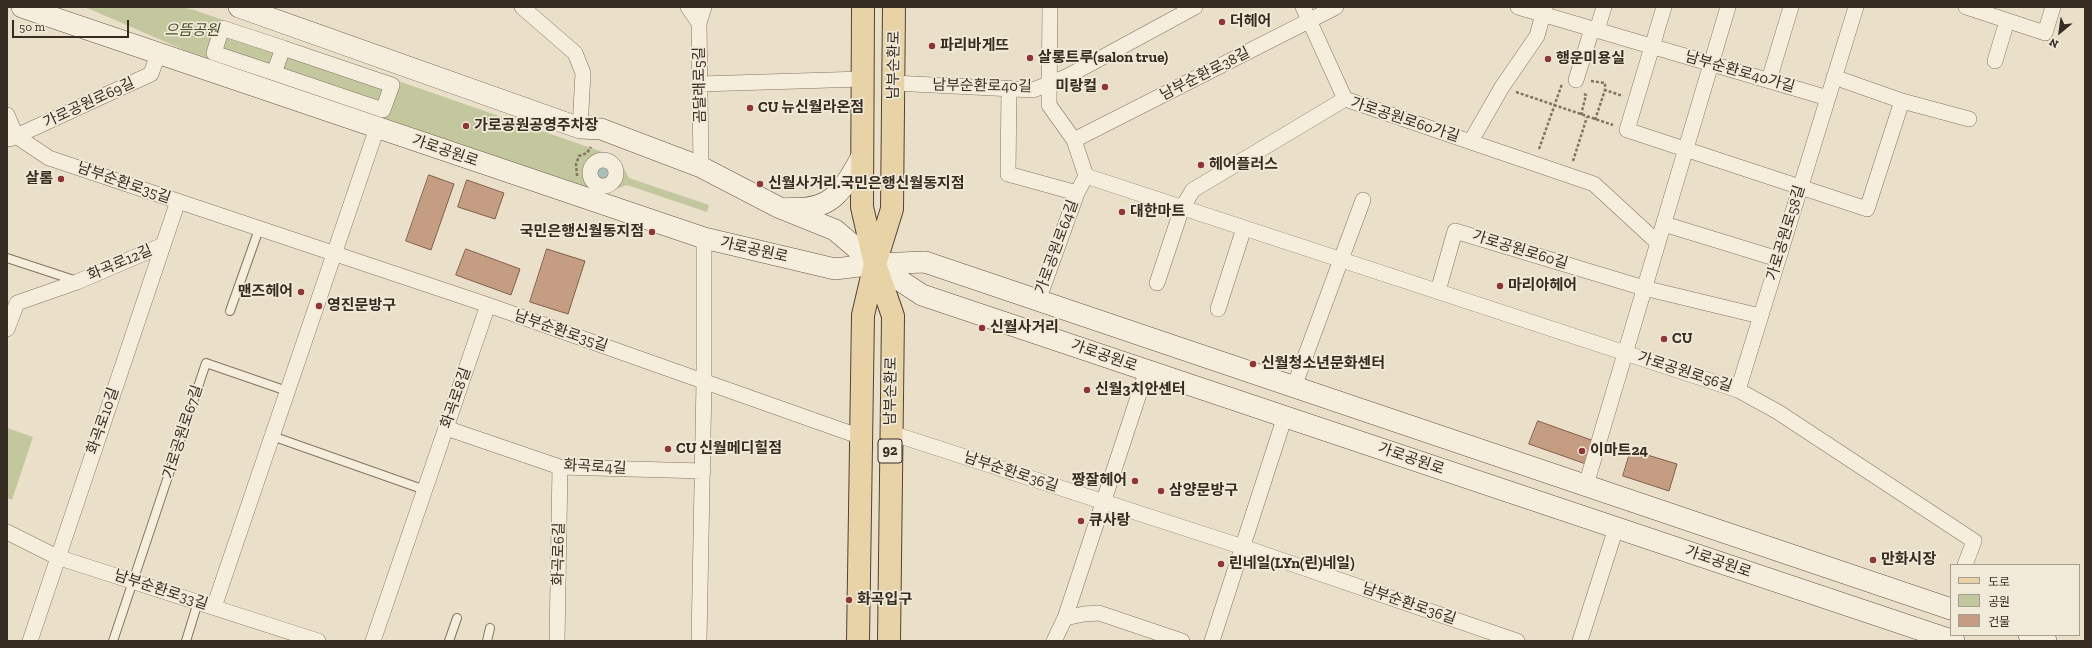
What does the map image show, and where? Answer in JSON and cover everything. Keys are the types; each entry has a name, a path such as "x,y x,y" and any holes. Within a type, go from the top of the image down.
{"main road":[{"name":"가로공원로","path":"22,7 704,238 835,269 875,264 925,262 1950,607"},
{"name":"남부순환로","path":"863,7 862,207 875,264 893,316 889,641"},
{"name":"남부순환로","path":"858,641 863,315 875,264 892,209 894,7"},
{"name":"가로공원로","path":"245,8 580,128 601,129 701,167 778,207 835,230 875,264 922,295 1616,528 1944,640"},
{"path":"778,207 805,210 823,205 835,197 847,183 862,156"},
{"path":"2032,636 2046,641"}],"street":[{"path":"522,7 575,53 583,73 580,128"},
{"path":"688,7 699,23"},
{"name":"곰달래로5길","path":"701,167 699,23 704,7"},
{"name":"남부순환로40길","path":"893,83 1033,90 1066,77 1195,7"},
{"path":"1303,7 1345,99"},
{"name":"남부순환로38길","path":"1074,140 1336,7"},
{"name":"남부순환로40가길","path":"1518,7 1544,11 1594,30 1828,98"},
{"path":"1580,80 1594,30 1604,7"},
{"path":"1664,7 1627,130 1868,209 1902,101"},
{"path":"1586,485 1728,7"},
{"path":"1770,80 1791,7"},
{"name":"가로공원로58길","path":"1738,390 1856,7"},
{"path":"1966,7 2045,33 2053,7"},
{"path":"1054,9 1048,84 1050,105 1074,140 1086,176"},
{"name":"가로공원로60가길","path":"1471,142 1502,88 1537,36 1544,11"},
{"path":"1995,61 2007,21"},
{"path":"222,28 392,85 384,110 274,73 214,52 222,28"},
{"path":"274,73 283,48"},
{"name":"가로공원로69길","path":"12,138 151,74 158,54"},
{"path":"1834,77 1902,101 1969,120"},
{"path":"700,84 863,79"},
{"name":"가로공원로64길","path":"1008,88 1008,174 1077,193"},
{"name":"가로공원로60가길","path":"1182,208 1193,190 1345,99 1594,184 1658,243"},
{"path":"7,114 12,138"},
{"path":"214,607 377,128"},
{"name":"남부순환로35길","path":"12,138 49,158 488,306 861,437"},
{"path":"596,184 590,177 590,168 596,161 605,160"},
{"name":"가로공원로64길","path":"1038,301 1077,193 1086,176"},
{"name":"가로공원로56길","path":"1086,176 1738,390 1778,412 1974,541 1965,564"},
{"path":"1294,387 1363,200"},
{"name":"화곡로10길","path":"30,641 57,557 178,202"},
{"path":"1157,283 1182,208"},
{"path":"1664,224 1778,259"},
{"path":"1218,309 1244,228"},
{"name":"가로공원로60길","path":"1438,291 1455,231 1644,288 1760,316"},
{"path":"699,641 704,382 704,238"},
{"name":"화곡로12길","path":"7,329 17,303 77,282 163,245"},
{"name":"화곡로8길","path":"374,641 488,306"},
{"path":"1054,641 1065,618 1147,370"},
{"path":"1212,641 1284,416"},
{"name":"화곡로4길","path":"446,428 560,467 702,471"},
{"name":"남부순환로36길","path":"891,433 1243,547 1517,641"},
{"name":"화곡로6길","path":"557,641 560,467"},
{"path":"1580,641 1616,528"},
{"name":"남부순환로33길","path":"7,532 57,557 318,641"},
{"path":"1065,618 1099,613 1182,641"}],"lane":[{"path":"230,311 259,229"},
{"name":"화곡로12길","path":"7,258 77,282"},
{"name":"가로공원로67길","path":"133,582 206,363 287,391"},
{"path":"272,436 425,490"},
{"path":"113,641 133,582"},
{"path":"186,641 198,602"},
{"path":"449,641 457,618"},
{"path":"487,641 490,628"}],"path":[{"path":"1534,163 1564,79 1605,83 1605,90 1595,120"},
{"path":"1580,80 1582,94 1586,95 1581,115"},
{"path":"1502,88 1554,104 1595,120 1627,130"},
{"path":"1605,90 1636,101"},
{"path":"1568,175 1587,117"},
{"path":"577,178 576,164 579,156 587,153"}],"green space":[{"name":"으뜸공원","path":"85,7 183,7 197,11 611,155 620,161 629,178 709,205 707,212 627,185 608,192 599,191 184,50"},
{"path":"7,428 33,437 12,500 7,498"}],"water":[{"path":"603,164 609,167 612,173 609,179 603,182 597,179 594,173 597,167"}],"building":[{"path":"429,175 454,184 431,250 406,241"},
{"path":"467,180 504,193 495,219 458,207"},
{"path":"466,249 520,269 511,295 456,275"},
{"path":"547,249 585,261 568,314 530,302"},
{"path":"1538,421 1594,441 1586,464 1529,444"},
{"path":"1631,450 1677,464 1669,491 1623,476"}],"place":[{"name":"더헤어","path":"1222,22"},
{"name":"파리바게뜨","path":"932,46"},
{"name":"살롱트루(salon true)","path":"1030,58"},
{"name":"행운미용실","path":"1548,59"},
{"name":"미랑컬","path":"1105,87"},
{"name":"CU 뉴신월라온점","path":"750,108"},
{"name":"가로공원공영주차장","path":"466,126"},
{"name":"헤어플러스","path":"1201,165"},
{"name":"살롬","path":"61,179"},
{"name":"신월사거리.국민은행신월동지점","path":"760,184"},
{"name":"대한마트","path":"1122,212"},
{"name":"국민은행신월동지점","path":"652,232"},
{"name":"마리아헤어","path":"1500,286"},
{"name":"맨즈헤어","path":"301,292"},
{"name":"영진문방구","path":"319,306"},
{"name":"신월사거리","path":"982,328"},
{"name":"CU","path":"1664,339"},
{"name":"신월청소년문화센터","path":"1253,364"},
{"name":"신월3치안센터","path":"1087,390"},
{"name":"CU 신월메디힐점","path":"668,449"},
{"name":"이마트24","path":"1582,451"},
{"name":"짱잘헤어","path":"1135,481"},
{"name":"삼양문방구","path":"1161,491"},
{"name":"큐사랑","path":"1081,521"},
{"name":"만화시장","path":"1873,560"},
{"name":"린네일(LYn(린)네일)","path":"1221,564"},
{"name":"화곡입구","path":"849,600"}]}
